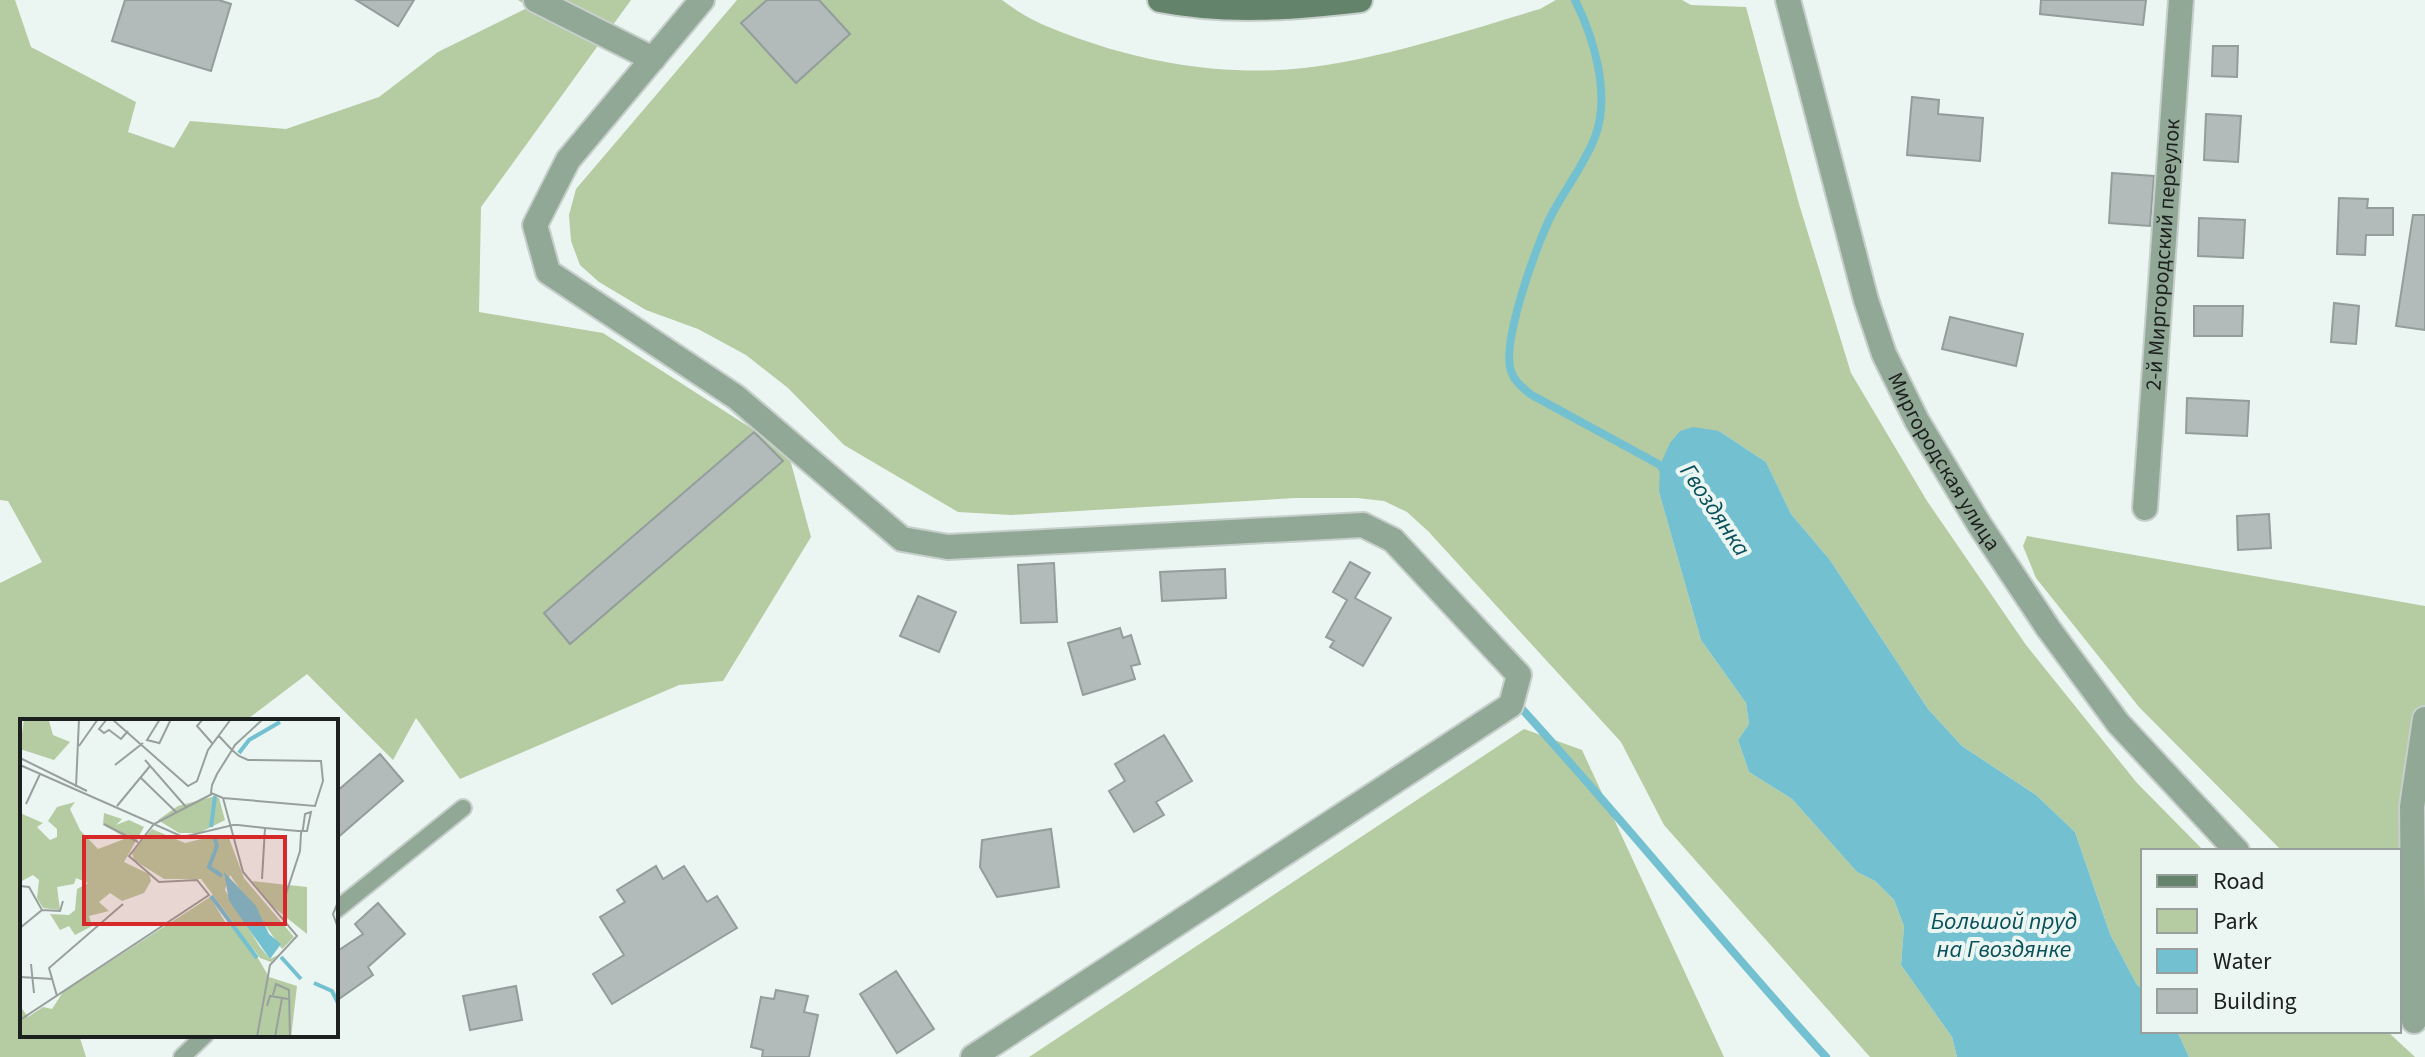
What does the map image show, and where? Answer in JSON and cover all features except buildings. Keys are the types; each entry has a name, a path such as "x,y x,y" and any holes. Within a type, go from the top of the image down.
{"street":[{"path":"536,0 653,59"},
{"path":"702,0 568,160 535,225 548,272 736,397 902,539 948,547 1363,525 1393,540 1519,675 1511,705 973,1057"},
{"path":"1160,0 1188,6 1245,9 1360,0"},
{"name":"Миргородская улица","path":"1788,0 1866,300 1884,354 1917,421 2039,615 2118,723 2235,849"},
{"name":"2-й Миргородский переулок","path":"2145,508 2181,0"},
{"path":"2413,1020 2412,807 2425,719"}],"lane":[{"path":"338,908 463,808"},
{"path":"182,1057 203,1037"}],"green space":[{"path":"0,0 15,0 31,47 136,102 128,132 174,148 190,121 286,129 379,97 438,52 529,7 518,0 631,0 481,207 479,312 603,333 788,452 811,537 723,681 679,685 460,779 416,718 393,760 307,674 248,719 20,719 20,1037 80,1037 86,1057 0,1057 0,583 42,562 8,501 0,500"},
{"path":"737,0 1002,0 1044,25 1115,50 1195,67 1250,71 1334,64 1394,51 1540,9 1556,0 1682,0 1691,5 1746,7 1799,204 1851,373 1927,501 2026,645 2137,783 2202,849 2141,849 2141,988 2110,934 2075,832 2036,795 1962,746 1928,709 1830,560 1791,514 1766,462 1719,431 1659,492 1701,640 1746,703 1749,724 1738,740 1749,772 1792,799 1857,872 1875,881 1894,900 1904,926 1901,965 1952,1037 1957,1057 1870,1057 1664,825 1621,742 1428,531 1407,512 1384,501 1295,498 1011,515 958,512 844,445 788,388 746,355 698,329 646,310 599,282 580,265 571,241 569,215 576,189"},
{"path":"2027,536 2425,606 2425,985 2401,963 2401,849 2280,849 2139,707 2036,578 2023,546"},
{"path":"1524,729 1582,750 1724,1057 1029,1057"},
{"path":"2178,1033 2389,1033 2415,1057 2189,1057"}],"water":[{"name":"Большой пруд на Гвоздянке","path":"1693,427 1719,431 1766,462 1791,514 1830,560 1928,709 1962,746 2036,795 2075,832 2110,934 2141,988 2141,1033 2178,1033 2189,1057 1957,1057 1952,1037 1901,965 1904,926 1894,900 1875,881 1857,872 1792,799 1749,772 1738,740 1749,724 1746,703 1701,640 1659,492 1660,465 1670,443 1680,431"}],"waterway":[{"name":"Гвоздянка","path":"1575,0 1598,67 1600,121 1591,147 1553,212 1530,267 1511,338 1511,371 1516,381 1530,394 1660,465 1666,474"},
{"path":"1522,709 1826,1057"}]}
